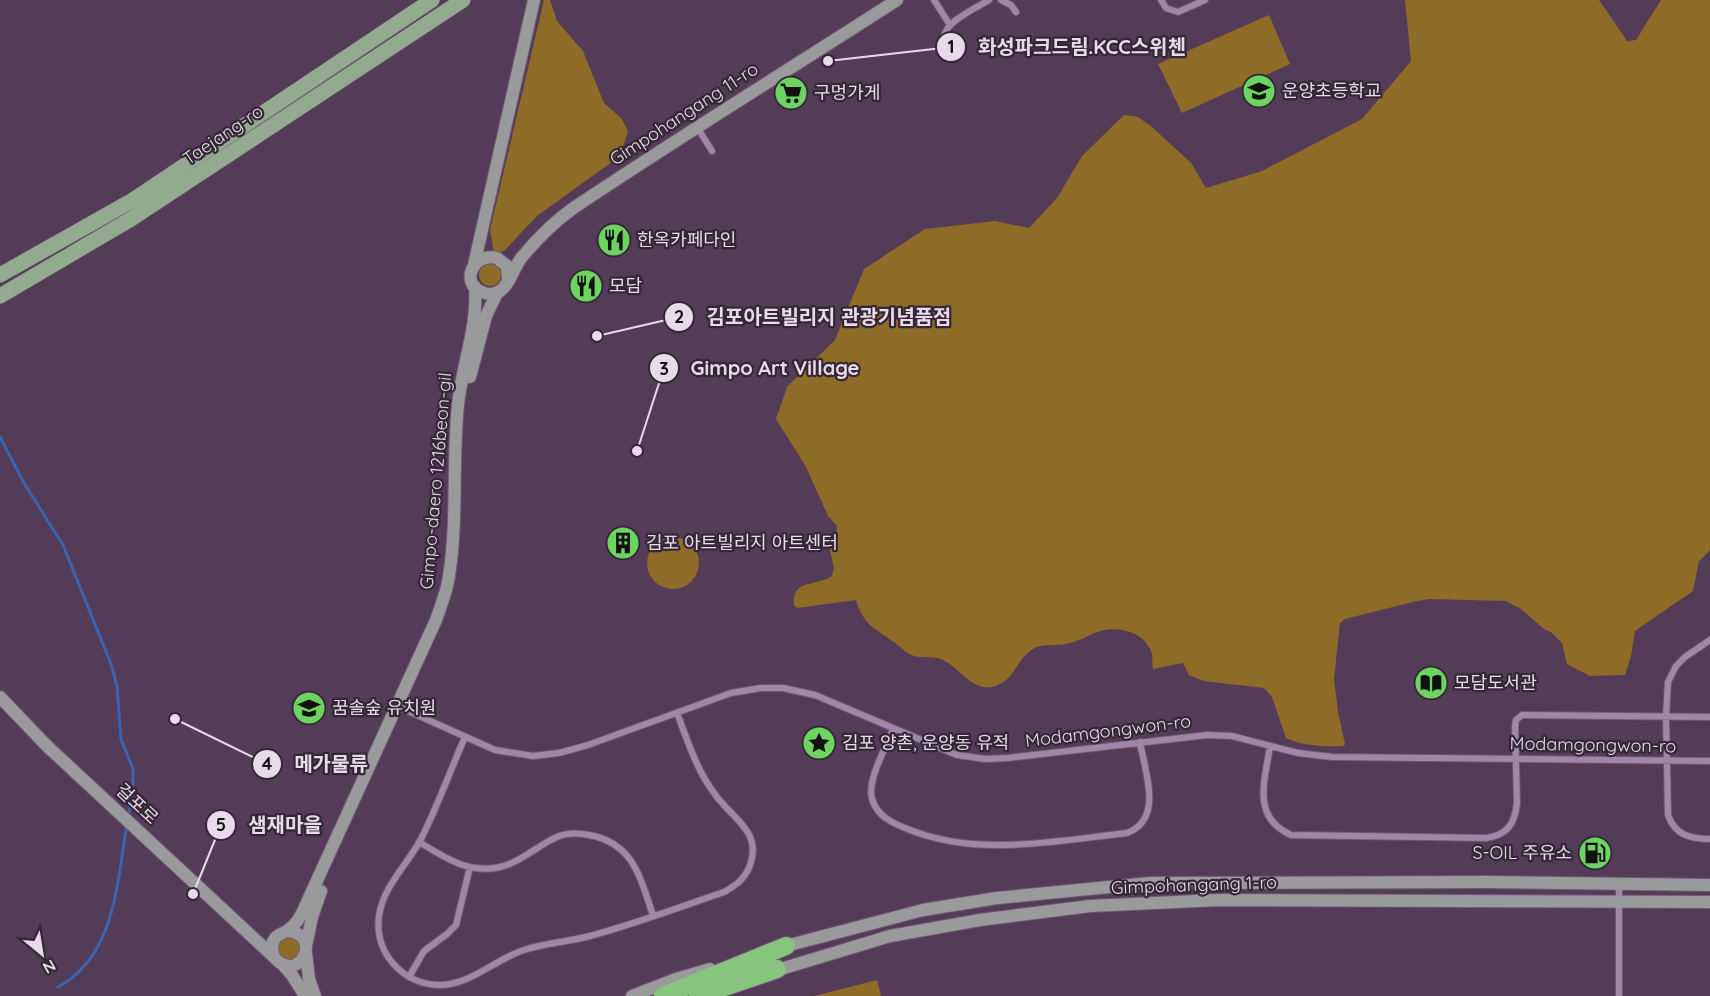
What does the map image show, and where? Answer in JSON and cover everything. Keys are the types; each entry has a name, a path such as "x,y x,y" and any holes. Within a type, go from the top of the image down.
{"highway":[{"path":"663,996 786,946"},
{"path":"698,996 777,969"}],"main road":[{"name":"Taejang-ro","path":"0,275 133,200 432,0"},
{"name":"Taejang-ro","path":"0,296 131,219 463,0"}],"street":[{"path":"480,238 509,272 506,285 497,293 485,294 475,287 471,276 534,0"},
{"name":"Gimpohangang 11-ro","path":"508,279 521,258 570,210 889,0"},
{"name":"Gimpohangang 11-ro","path":"497,259 518,253 568,207 897,0"},
{"path":"934,0 950,25"},
{"path":"956,56 945,38 945,31 950,25 989,0"},
{"path":"1001,0 1011,5 1016,12"},
{"path":"1161,0 1166,8 1178,12 1205,0"},
{"path":"696,126 712,151"},
{"path":"474,265 484,257 497,259"},
{"name":"Gimpo-daero 1216beon-gil","path":"315,996 309,979 306,951 312,917 436,620 449,576 458,406 476,318 475,287"},
{"name":"Gimpo-daero 1216beon-gil","path":"282,934 300,918 441,627 452,596 458,556 467,401 486,315 497,293"},
{"path":"1710,640 1685,657 1671,674 1668,682 1666,716 1668,815 1671,824 1683,835 1710,839"},
{"name":"Modamgongwon-ro","path":"400,708 506,753 533,756 544,756 588,746 731,693 761,688 783,688 815,695 957,755 986,759 1223,735 1298,753 1332,757 1710,761"},
{"name":"걸포로","path":"0,697 47,746 278,961"},
{"path":"465,737 419,842 381,904 379,934 387,956 409,977 425,984 451,984 520,951 588,937 733,888 746,875 752,857 752,843 747,830 723,805 705,779 677,713"},
{"path":"1270,746 1263,802 1266,813 1280,831 1302,837 1496,837 1512,825 1516,815 1515,727 1516,720 1522,715 1710,717"},
{"path":"893,729 871,786 872,798 882,815 889,821 923,835 973,845 1010,845 1127,833 1137,829 1144,822 1150,805 1140,742"},
{"path":"419,842 451,861 470,867 494,868 505,866 560,836 577,834 592,836 619,847 632,860 653,915"},
{"path":"409,977 424,951 456,925 470,867"},
{"name":"Gimpohangang 1-ro","path":"632,996 673,980 786,946 923,910 1032,894 1150,883 1464,882 1710,885"},
{"path":"1619,885 1619,996"},
{"name":"Gimpohangang 1-ro","path":"718,996 777,969 912,931 1089,906 1219,900 1710,902"},
{"path":"282,934 272,946 278,961 292,975 305,996"},
{"path":"250,935 263,938 282,934 298,934 305,942 306,951 299,963 288,966 278,961"}],"shaded area":[{"path":"544,0 550,0 557,21 583,51 604,103 622,119 628,131 620,156 537,216 504,251 494,253 490,230"},
{"path":"1405,0 1599,0 1627,41 1636,40 1661,0 1710,0 1710,550 1699,561 1693,591 1635,631 1625,675 1590,676 1567,664 1562,643 1521,609 1506,601 1429,599 1417,601 1345,619 1340,623 1334,679 1345,744 1344,746 1322,746 1300,743 1286,738 1272,697 1264,688 1203,681 1189,675 1183,663 1153,669 1152,653 1148,644 1130,632 1107,630 1096,632 1074,642 1034,648 1004,682 984,687 972,682 941,659 918,657 906,652 866,621 856,600 797,608 794,606 794,597 800,587 832,576 834,568 830,551 837,526 828,516 806,467 776,419 787,387 835,340 864,269 925,229 995,221 1029,228 1057,198 1082,156 1124,115 1138,117 1152,127 1191,163 1206,188 1262,171 1362,119 1411,61"},
{"path":"1269,15 1290,64 1182,113 1158,64"},
{"path":"490,264 498,267 501,275 498,283 490,286 482,283 479,275 482,267"},
{"path":"673,537 683,539 691,545 697,553 699,563 697,573 691,581 683,587 673,589 663,587 655,581 649,573 647,563 649,553 655,545 663,539"},
{"path":"289,938 299,945 300,949 293,959 289,960 279,953 278,949 285,939"},
{"path":"877,980 881,996 814,996"}],"waterway":[{"path":"0,437 24,483 63,545 111,664 117,686 121,739 133,769 133,791 128,818"},
{"path":"58,987 77,973 92,956 103,937 116,892 127,824"}],"place":[{"name":"화성파크드림.KCC스위첸","path":"828,61"},
{"name":"운양초등학교","path":"1259,91"},
{"name":"구멍가게","path":"791,93"},
{"name":"한옥카페다인","path":"614,240"},
{"name":"모담","path":"586,286"},
{"name":"김포아트빌리지 관광기념품점","path":"597,336"},
{"name":"Gimpo Art Village","path":"637,451"},
{"name":"김포 아트빌리지 아트센터","path":"623,543"},
{"name":"모담도서관","path":"1431,683"},
{"name":"꿈솔숲 유치원","path":"309,708"},
{"name":"메가물류","path":"175,719"},
{"name":"김포 양촌, 운양동 유적","path":"819,743"},
{"name":"S-OIL 주유소","path":"1595,853"},
{"name":"샘재마을","path":"193,894"}]}
